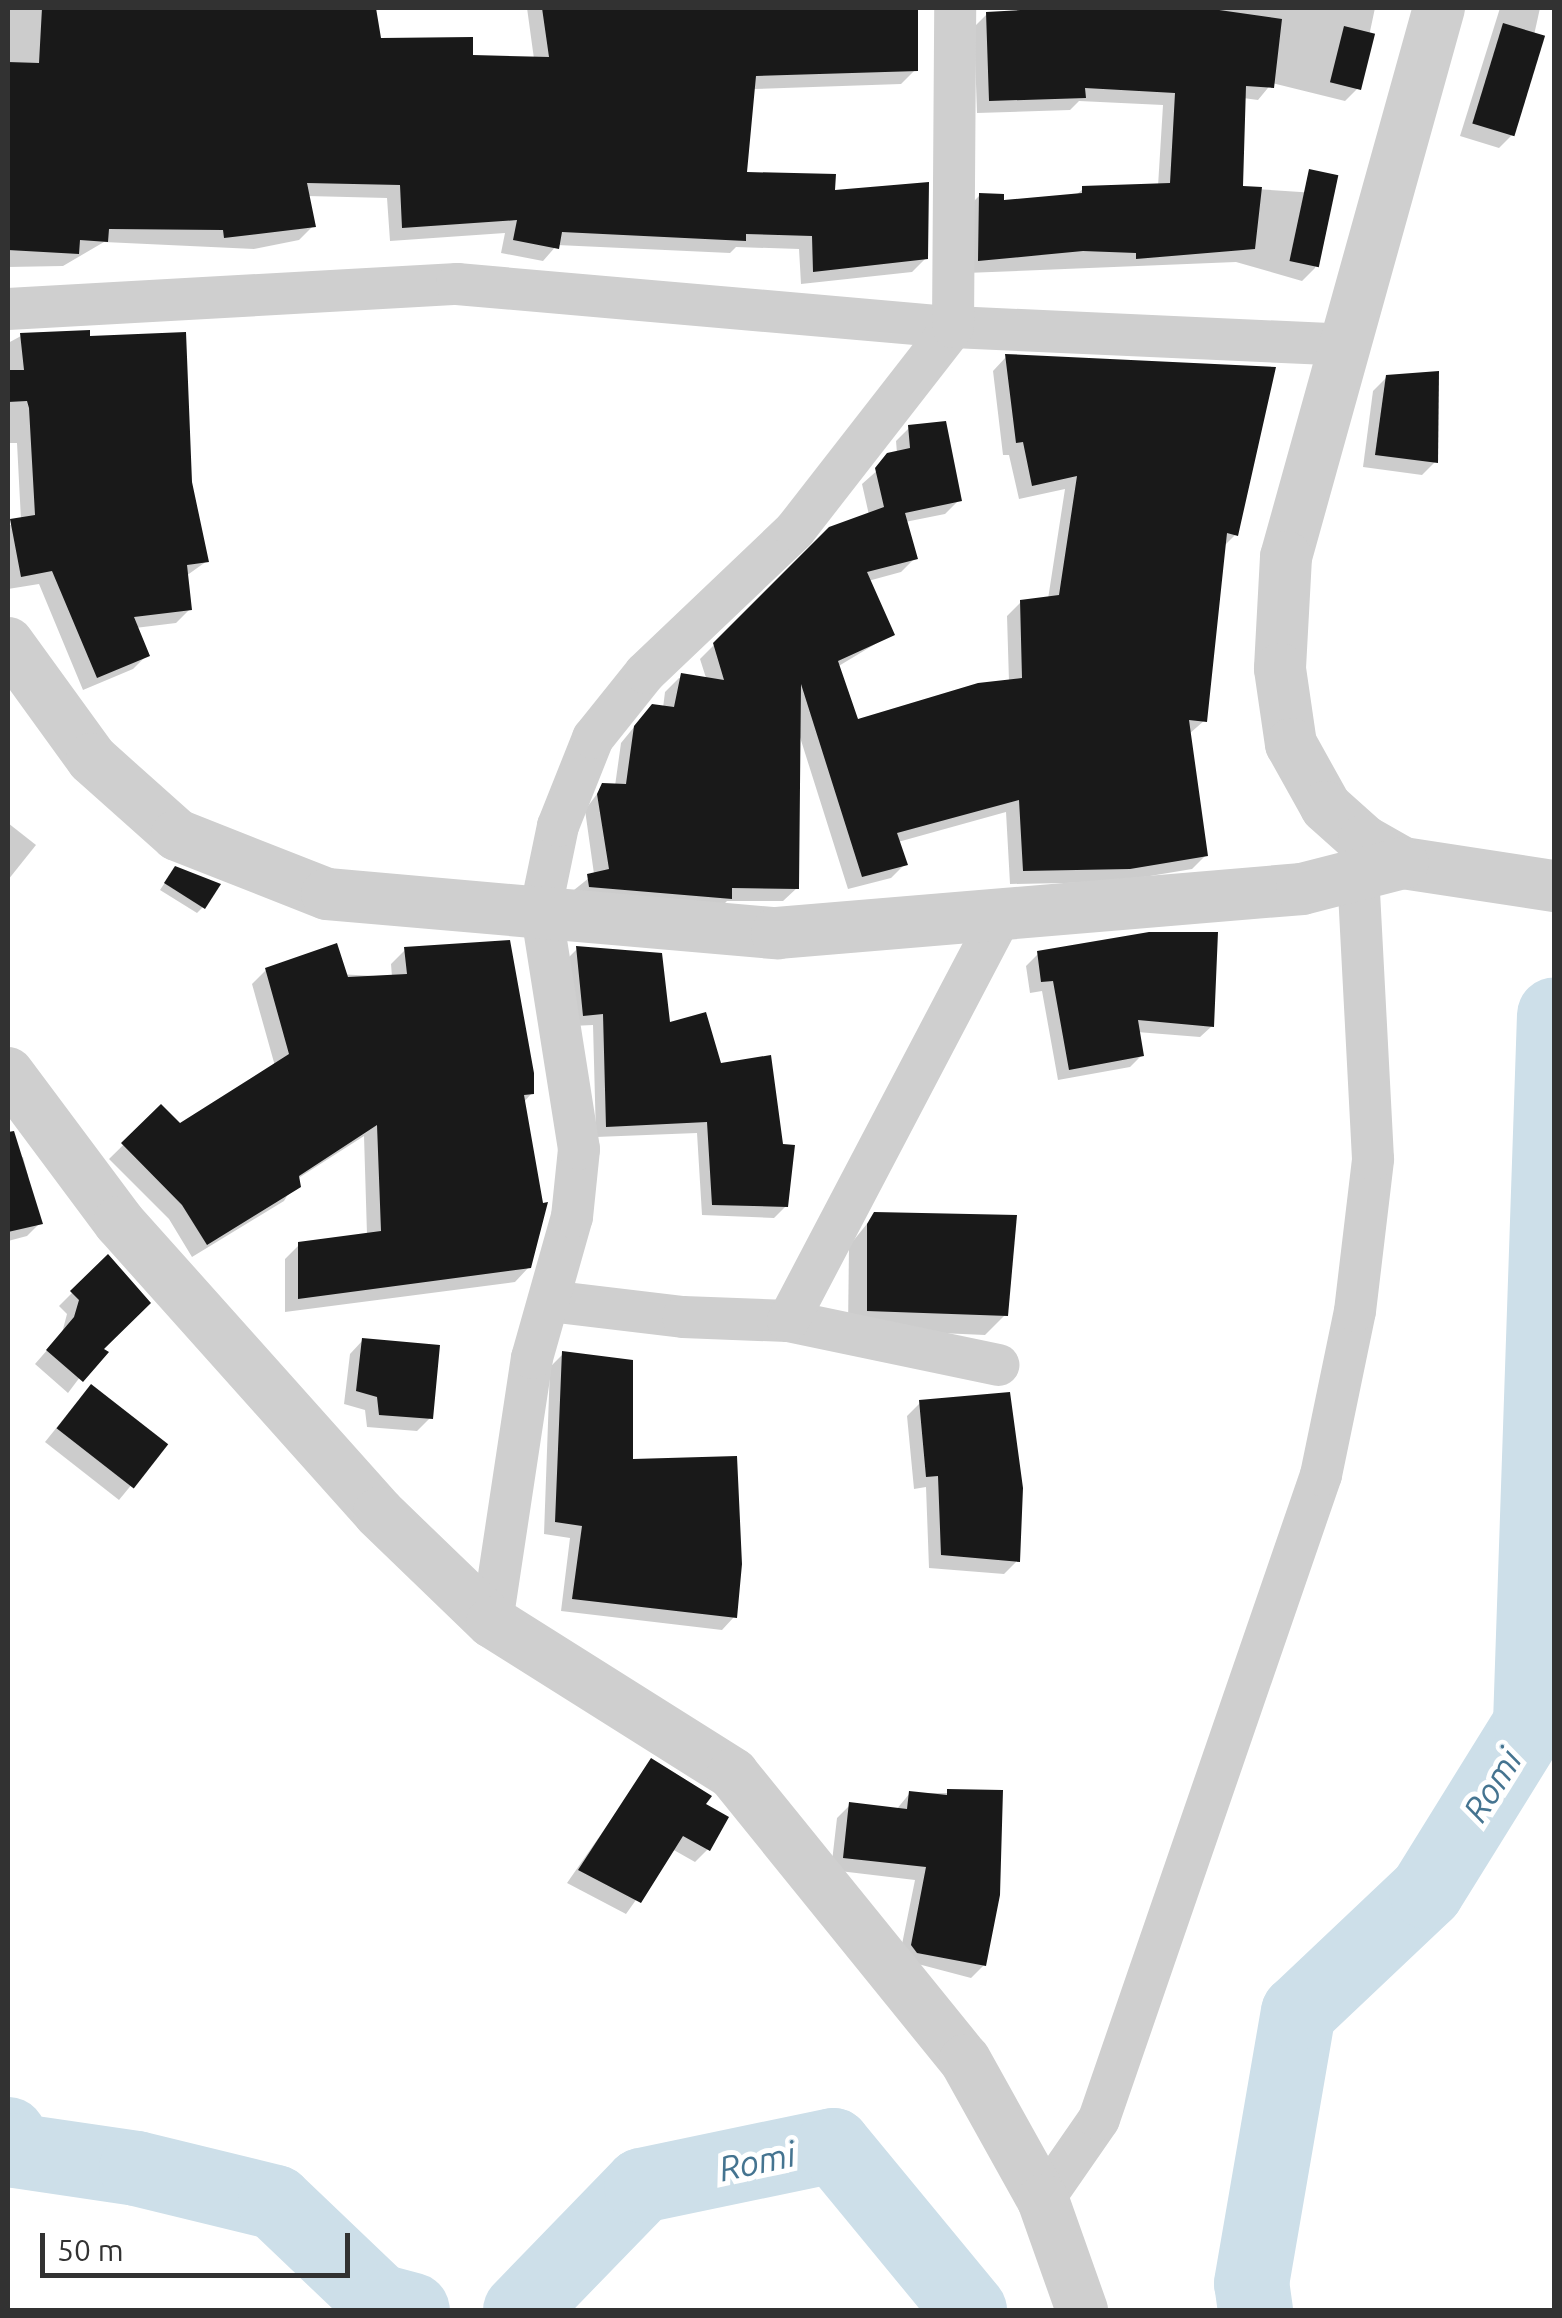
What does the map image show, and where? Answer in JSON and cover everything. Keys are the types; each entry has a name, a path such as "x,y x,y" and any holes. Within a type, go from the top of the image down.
{"street":[{"path":"492,1622 532,1358 572,1217 579,1149 541,908 558,826 593,738 646,673 795,530 953,327 954,8"},
{"path":"1043,2200 1099,2119 1320,1475 1355,1310 1373,1160 1380,869 1326,807 1291,744 1280,669 1286,557 1439,8"},
{"path":"8,309 456,284 953,327 1346,346"},
{"path":"8,643 92,758 177,834 327,894 541,908 602,920 777,933 1000,918 1302,888 1380,869 1488,873 1554,886"},
{"path":"788,1321 1000,918"},
{"path":"8,1073 119,1222 379,1513 492,1622 733,1774 965,2060 1043,2200 1082,2310"},
{"path":"549,1301 683,1318 788,1321 998,1365"}],"building":[{"path":"42,8 376,8 381,38 473,37 473,55 549,57 542,8 918,8 918,71 756,76 747,172 836,174 835,190 929,182 928,259 813,272 812,236 746,234 746,241 562,232 559,249 513,240 517,220 402,228 400,185 307,183 316,227 224,238 223,230 109,229 108,242 80,240 79,254 8,250 8,62 39,63"},
{"path":"1205,8 1282,19 1274,88 1246,86 1243,186 1262,187 1255,249 1136,259 1136,253 1083,251 978,261 979,193 1004,194 1004,200 1082,193 1082,186 1170,183 1175,93 1085,88 1086,98 989,101 986,12"},
{"path":"1503,23 1545,36 1514,136 1472,123"},
{"path":"1344,26 1375,34 1361,90 1330,82"},
{"path":"1309,169 1338,175 1319,267 1289,261"},
{"path":"90,330 90,336 186,332 192,482 209,562 187,565 192,610 134,617 150,656 97,678 52,571 21,577 10,519 35,515 29,408 27,401 8,402 8,370 24,370 20,333"},
{"path":"1005,354 1276,367 1238,536 1227,533 1207,722 1189,720 1208,856 1130,869 1023,871 1019,800 897,833 908,865 862,877 801,684 799,889 732,888 732,899 589,887 587,874 609,869 597,794 602,783 626,784 634,726 652,704 674,707 681,673 724,680 713,643 829,527 884,507 875,468 887,453 910,448 908,425 946,421 962,501 905,513 918,559 867,572 895,635 838,661 858,719 978,683 1022,678 1020,600 1059,595 1077,476 1032,486 1023,442 1016,443"},
{"path":"1439,371 1438,463 1375,455 1386,375"},
{"path":"175,866 221,884 205,909 164,883"},
{"path":"1149,932 1218,932 1214,1027 1138,1020 1144,1056 1069,1070 1053,981 1041,982 1037,951"},
{"path":"510,940 534,1073 534,1094 524,1095 543,1203 548,1202 531,1268 298,1299 298,1242 381,1231 377,1125 299,1176 301,1187 207,1245 182,1205 121,1143 161,1104 180,1123 289,1054 265,968 337,943 348,977 407,974 404,947"},
{"path":"576,946 662,953 670,1022 706,1012 721,1063 771,1055 783,1144 795,1145 788,1207 712,1205 707,1122 606,1127 603,1014 583,1016"},
{"path":"14,1131 43,1224 8,1232 8,1132"},
{"path":"874,1212 1017,1215 1008,1316 867,1311 867,1224"},
{"path":"108,1254 151,1303 104,1349 109,1352 83,1382 46,1350 74,1317 79,1300 70,1291"},
{"path":"362,1338 440,1345 433,1419 379,1415 377,1397 356,1391"},
{"path":"562,1351 633,1360 633,1459 737,1456 742,1564 737,1618 572,1599 582,1526 555,1522"},
{"path":"91,1384 168,1444 134,1488 57,1428"},
{"path":"1010,1392 1023,1488 1020,1562 941,1555 938,1476 926,1477 919,1400"},
{"path":"651,1758 712,1796 706,1804 729,1817 710,1851 683,1836 641,1903 578,1870"},
{"path":"947,1789 1003,1790 1000,1895 986,1966 917,1953 911,1945 926,1867 843,1858 849,1802 907,1809 909,1791 947,1795"}],"waterway":[{"name":"Romi","path":"1255,2310 1251,2283 1298,2012 1426,1891 1530,1723 1554,1014"},
{"name":"Romi","path":"8,2134 14,2150 136,2168 275,2202 379,2301 412,2310"},
{"name":"Romi","path":"520,2310 641,2185 833,2145 969,2310"}]}
